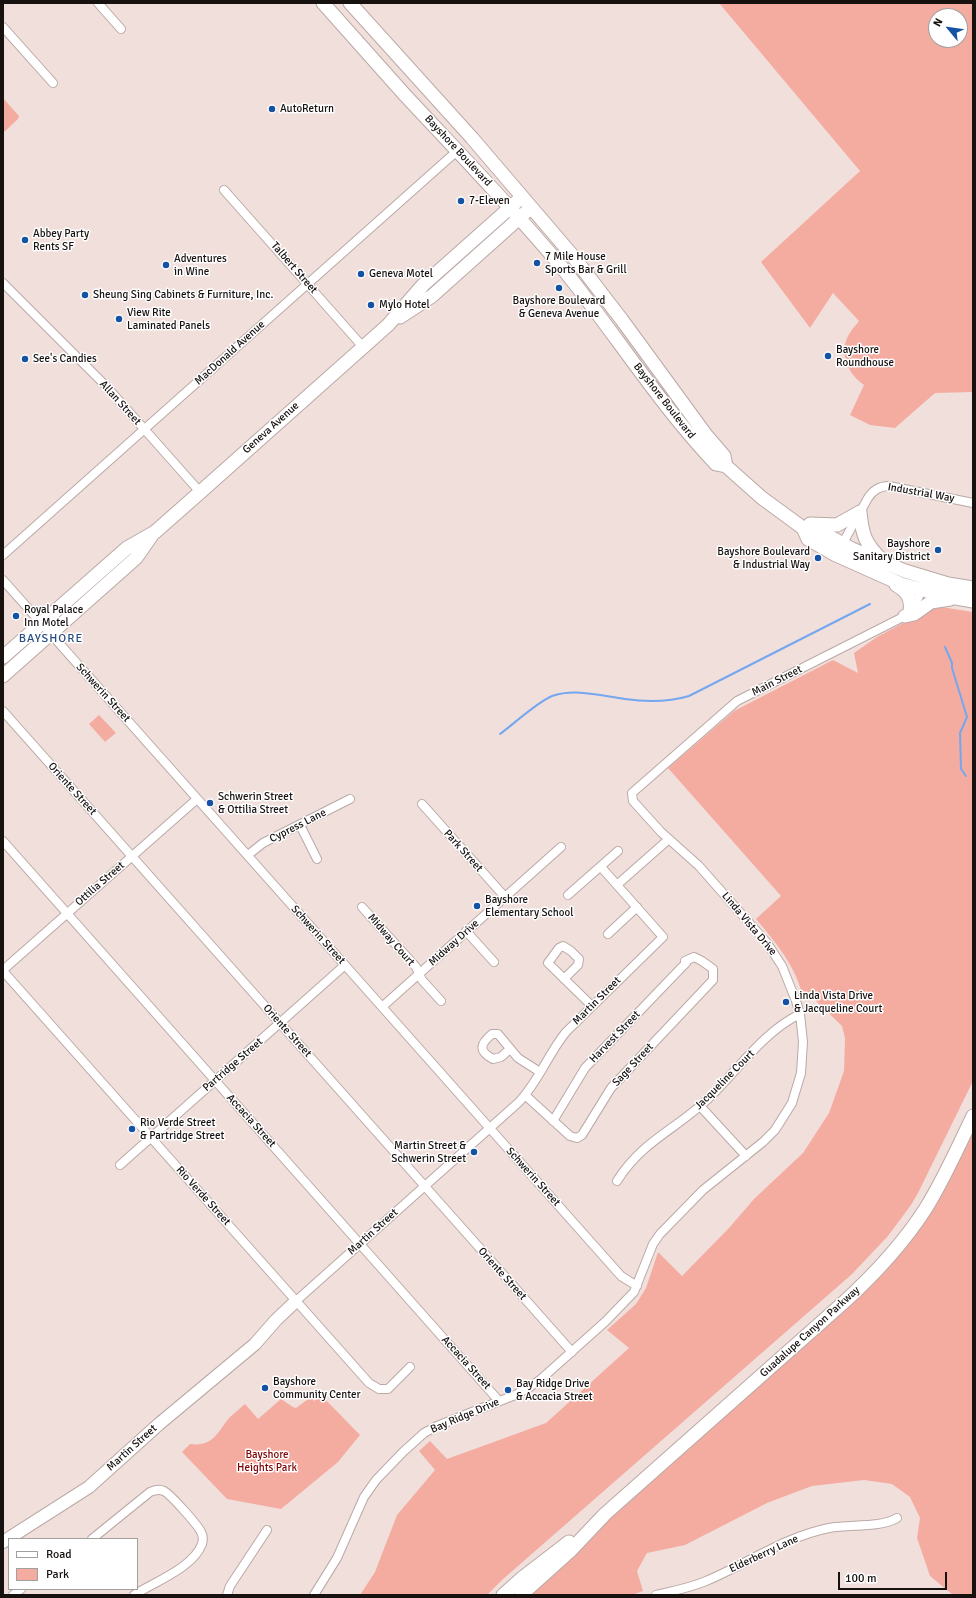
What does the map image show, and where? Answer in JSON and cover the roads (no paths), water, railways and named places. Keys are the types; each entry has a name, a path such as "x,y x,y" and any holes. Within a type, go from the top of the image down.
{"main road":[{"name":"Bayshore Boulevard","path":"324,3 403,93 519,218 560,266 662,400 704,452 716,464 726,466 756,494 799,526 814,528 839,550 885,571 924,584 957,598 973,601"},
{"name":"Bayshore Boulevard","path":"350,3 472,138 588,275 696,423 724,456 726,466"},
{"name":"Geneva Avenue","path":"3,657 127,548 155,532 388,325 423,285 522,197"},
{"name":"Geneva Avenue","path":"388,325 432,296 531,207"},
{"path":"799,526 837,525 860,512 863,534 885,571 910,597 908,614 914,614 931,602 957,598"},
{"name":"Geneva Avenue","path":"3,676 136,558 155,532"},
{"name":"Bayshore Boulevard","path":"924,584 973,588"},
{"name":"Guadalupe Canyon Parkway","path":"503,1595 521,1579 605,1514 878,1270 903,1240 926,1207 944,1175 973,1116"},
{"name":"Guadalupe Canyon Parkway","path":"521,1595 570,1551 605,1514"}],"street":[{"path":"98,3 120,29"},
{"path":"3,26 52,83"},
{"name":"MacDonald Avenue","path":"3,555 457,151"},
{"name":"Talbert Street","path":"224,190 363,347"},
{"name":"Allan Street","path":"3,283 106,386 200,492"},
{"name":"Industrial Way","path":"839,550 870,494 877,488 885,486 973,502"},
{"name":"Schwerin Street","path":"3,580 621,1276 637,1286"},
{"path":"908,614 918,602 924,584"},
{"name":"Main Street","path":"631,796 633,791 737,702 908,614"},
{"name":"Oriente Street","path":"3,711 572,1352"},
{"name":"Linda Vista Drive","path":"631,796 633,801 654,825 699,866 767,944 788,978 800,1014 804,1042 798,1088 784,1117 775,1130 746,1156 703,1190 660,1234 648,1256 637,1286"},
{"name":"Ottilia Street","path":"3,970 198,799"},
{"name":"Cypress Lane","path":"248,855 263,843 350,799"},
{"name":"Park Street","path":"422,804 505,897"},
{"path":"300,825 317,859"},
{"path":"618,884 669,839"},
{"name":"Accacia Street","path":"3,841 499,1401"},
{"name":"Midway Drive","path":"382,1007 562,847"},
{"path":"568,895 618,852"},
{"name":"Martin Street","path":"9,1538 90,1487 159,1424 251,1347 296,1301 525,1095 560,1039 662,937 618,884 601,867"},
{"name":"Midway Court","path":"362,907 416,967 422,980 441,1001"},
{"path":"608,934 637,907"},
{"path":"466,931 494,962"},
{"name":"Sage Street","path":"525,1095 570,1136 577,1138 582,1135 610,1088 714,980 713,970 702,961 694,957 685,961"},
{"name":"Harvest Street","path":"553,1121 585,1068 681,968 686,962 685,961"},
{"name":"Partridge Street","path":"120,1165 345,966"},
{"name":"Rio Verde Street","path":"3,970 369,1383 375,1387 384,1389 391,1386 410,1367"},
{"path":"564,979 592,1006"},
{"name":"Jacqueline Court","path":"617,1181 627,1165 642,1150 700,1106 749,1055 785,1022 800,1014"},
{"path":"510,1049 518,1058 540,1072"},
{"path":"700,1106 746,1156"},
{"name":"Bay Ridge Drive","path":"314,1595 337,1558 364,1497 376,1480 403,1452 424,1434 437,1426 499,1401 528,1388 540,1380 606,1321 629,1298 637,1286"},
{"path":"93,1538 150,1492 155,1490 160,1490 169,1494 199,1528 203,1538 202,1544 188,1561 174,1573 134,1595"},
{"name":"Elderberry Lane","path":"656,1595 677,1592 705,1582 774,1547 806,1534 839,1526 882,1524 897,1518"},
{"path":"227,1595 230,1586 267,1530"}],"waterway":[{"path":"500,734 539,703 552,696 561,694 588,693 641,701 665,700 689,696 870,604"},
{"path":"945,647 952,663 952,668 967,717 960,733 961,769 966,776"}],"place":[{"name":"AutoReturn","path":"272,109"},
{"name":"7-Eleven","path":"461,201"},
{"name":"Abbey Party Rents SF","path":"25,240"},
{"name":"7 Mile House Sports Bar & Grill","path":"537,263"},
{"name":"Adventures in Wine","path":"166,265"},
{"name":"Geneva Motel","path":"361,274"},
{"name":"Bayshore Boulevard & Geneva Avenue","path":"559,288"},
{"name":"Sheung Sing Cabinets & Furniture, Inc.","path":"85,295"},
{"name":"Mylo Hotel","path":"371,305"},
{"name":"View Rite Laminated Panels","path":"119,319"},
{"name":"Bayshore Roundhouse","path":"828,356"},
{"name":"See's Candies","path":"25,359"},
{"name":"Bayshore Sanitary District","path":"938,550"},
{"name":"Bayshore Boulevard & Industrial Way","path":"818,558"},
{"name":"Royal Palace Inn Motel","path":"16,616"},
{"name":"Schwerin Street & Ottilia Street","path":"210,803"},
{"name":"Bayshore Elementary School","path":"477,906"},
{"name":"Linda Vista Drive & Jacqueline Court","path":"786,1002"},
{"name":"Rio Verde Street & Partridge Street","path":"132,1129"},
{"name":"Martin Street & Schwerin Street","path":"474,1152"},
{"name":"Bayshore Community Center","path":"265,1388"},
{"name":"Bay Ridge Drive & Accacia Street","path":"508,1390"}],"district":[{"name":"BAYSHORE","path":"51,639"}],"park label":[{"name":"Bayshore Heights Park","path":"267,1461"}]}
